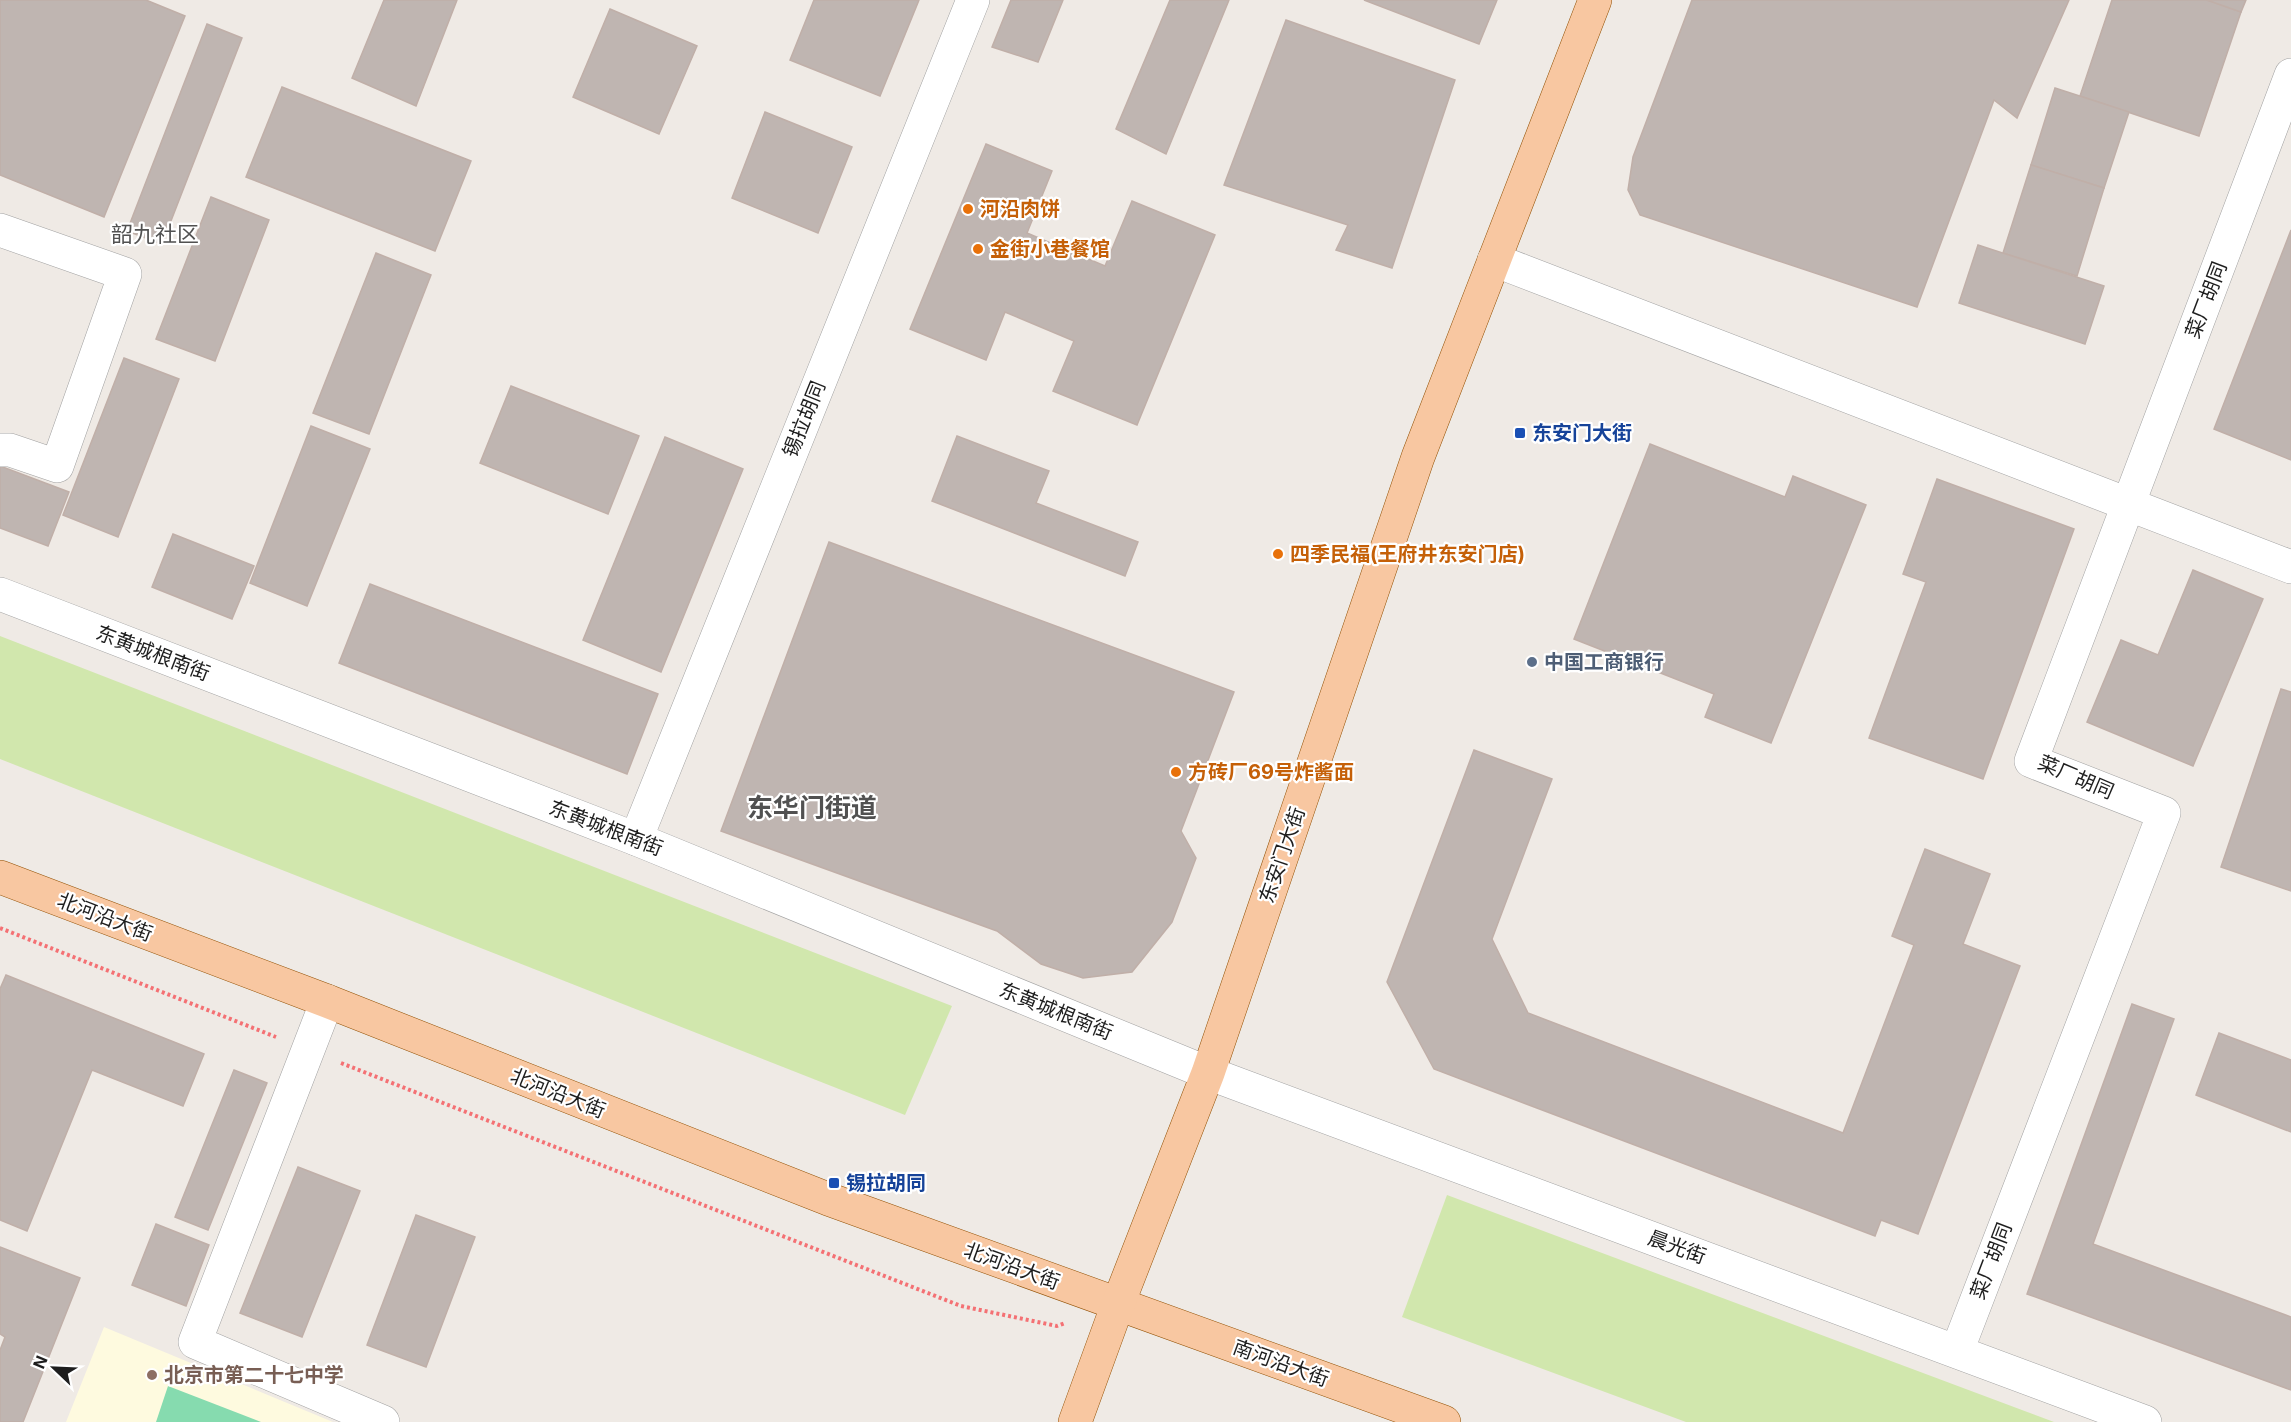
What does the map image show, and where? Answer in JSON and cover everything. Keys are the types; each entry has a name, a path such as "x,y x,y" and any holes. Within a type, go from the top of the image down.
{"main road":[{"name":"东安门大街","path":"1075,1422 1208,1073 1418,457 1595,0"},
{"name":"北河沿大街","path":"0,877 327,1001 828,1199 1118,1305"},
{"name":"南河沿大街","path":"1118,1305 1444,1422"}],"street":[{"name":"锡拉胡同","path":"636,839 973,0"},
{"name":"菜厂胡同","path":"1957,1351 2164,813 2031,761 2291,75"},
{"path":"0,230 124,274 57,466 10,450 0,450"},
{"path":"1494,260 2291,567"},
{"name":"东黄城根南街","path":"0,594 636,839 1208,1073"},
{"path":"327,1001 195,1342 383,1422"},
{"name":"晨光街","path":"1208,1073 2145,1422"}],"path":[{"path":"0,928 961,1306 1057,1326 1067,1322"}],"shaded area":[{"name":"北京市第二十七中学","path":"104,1327 333,1422 66,1422"}],"green space":[{"path":"0,636 952,1006 905,1115 0,759"},
{"path":"1447,1195 2054,1422 1686,1422 1402,1317"},
{"path":"168,1386 261,1422 156,1422"}],"building":[{"path":"0,0 146,0 185,16 104,217 0,175"},
{"path":"384,0 457,0 416,106 352,78"},
{"path":"814,0 919,0 880,96 790,60"},
{"path":"1011,0 1063,0 1038,62 992,47"},
{"path":"1170,0 1229,0 1166,154 1116,129"},
{"path":"1364,0 1497,0 1479,44"},
{"path":"1692,0 2069,0 2017,118 1994,100 1917,307 1640,215 1628,190 1633,157"},
{"path":"2112,0 2207,0 2241,12 2199,136 2080,96"},
{"path":"2207,0 2246,0 2241,12"},
{"path":"610,9 697,46 659,134 573,97"},
{"path":"1286,20 1455,80 1392,268 1336,250 1348,225 1224,185"},
{"path":"207,24 242,38 162,244 127,231"},
{"path":"282,87 471,161 435,251 246,177"},
{"path":"2055,88 2129,112 2104,188 2031,165"},
{"path":"765,112 852,147 818,233 732,198"},
{"path":"986,144 1052,171 1027,233 1105,266 1132,201 1215,235 1137,425 1053,391 1074,341 1005,312 986,360 910,329"},
{"path":"2031,165 2104,188 2077,276 2003,253"},
{"path":"211,197 269,220 215,361 156,339"},
{"path":"2291,230 2291,460 2214,429"},
{"path":"1978,245 2104,286 2085,344 1959,303"},
{"path":"376,253 431,275 369,434 313,413"},
{"path":"124,358 179,379 118,537 63,515"},
{"path":"511,386 639,436 608,514 480,463"},
{"path":"311,426 370,449 307,606 250,583"},
{"path":"957,436 1049,471 1036,503 1138,542 1125,576 932,501"},
{"path":"665,437 743,469 661,672 583,640"},
{"path":"1650,444 1785,497 1793,476 1866,505 1771,743 1705,717 1714,694 1574,639"},
{"path":"0,466 69,492 48,546 0,528"},
{"path":"1937,479 2074,529 1983,779 1869,738 1926,582 1903,574"},
{"path":"173,534 254,566 232,619 152,587"},
{"path":"829,542 1234,692 1181,831 1196,858 1172,922 1132,972 1083,978 1041,964 997,931 721,831"},
{"path":"2193,570 2263,599 2193,766 2087,722 2121,640 2158,655"},
{"path":"370,584 658,694 627,774 339,663"},
{"path":"2281,689 2291,692 2291,891 2221,867"},
{"path":"1474,750 1552,779 1492,939 1528,1013 1843,1133 1914,945 1892,936 1925,849 1990,874 1963,944 2020,966 1918,1234 1881,1220 1875,1236 1434,1069 1387,982"},
{"path":"6,975 204,1054 183,1106 92,1070 27,1231 0,1220 0,989"},
{"path":"2132,1004 2174,1019 2093,1244 2291,1317 2291,1390 2027,1294"},
{"path":"2219,1033 2291,1060 2291,1132 2196,1095"},
{"path":"234,1070 267,1083 208,1230 175,1217"},
{"path":"298,1167 360,1191 302,1337 240,1313"},
{"path":"416,1215 475,1237 426,1367 367,1345"},
{"path":"156,1224 209,1245 186,1306 132,1285"},
{"path":"0,1247 80,1278 23,1422 0,1422 0,1350 5,1337 0,1334"}],"place":[{"name":"河沿肉饼","path":"968,209"},
{"name":"金街小巷餐馆","path":"978,249"},
{"name":"东安门大街","path":"1520,433"},
{"name":"四季民福(王府井东安门店)","path":"1278,554"},
{"name":"中国工商银行","path":"1532,662"},
{"name":"方砖厂69号炸酱面","path":"1176,772"},
{"name":"锡拉胡同","path":"834,1183"},
{"name":"北京市第二十七中学","path":"152,1375"}],"district":[{"name":"韶九社区","path":"155,234"},
{"name":"东华门街道","path":"812,808"}]}
